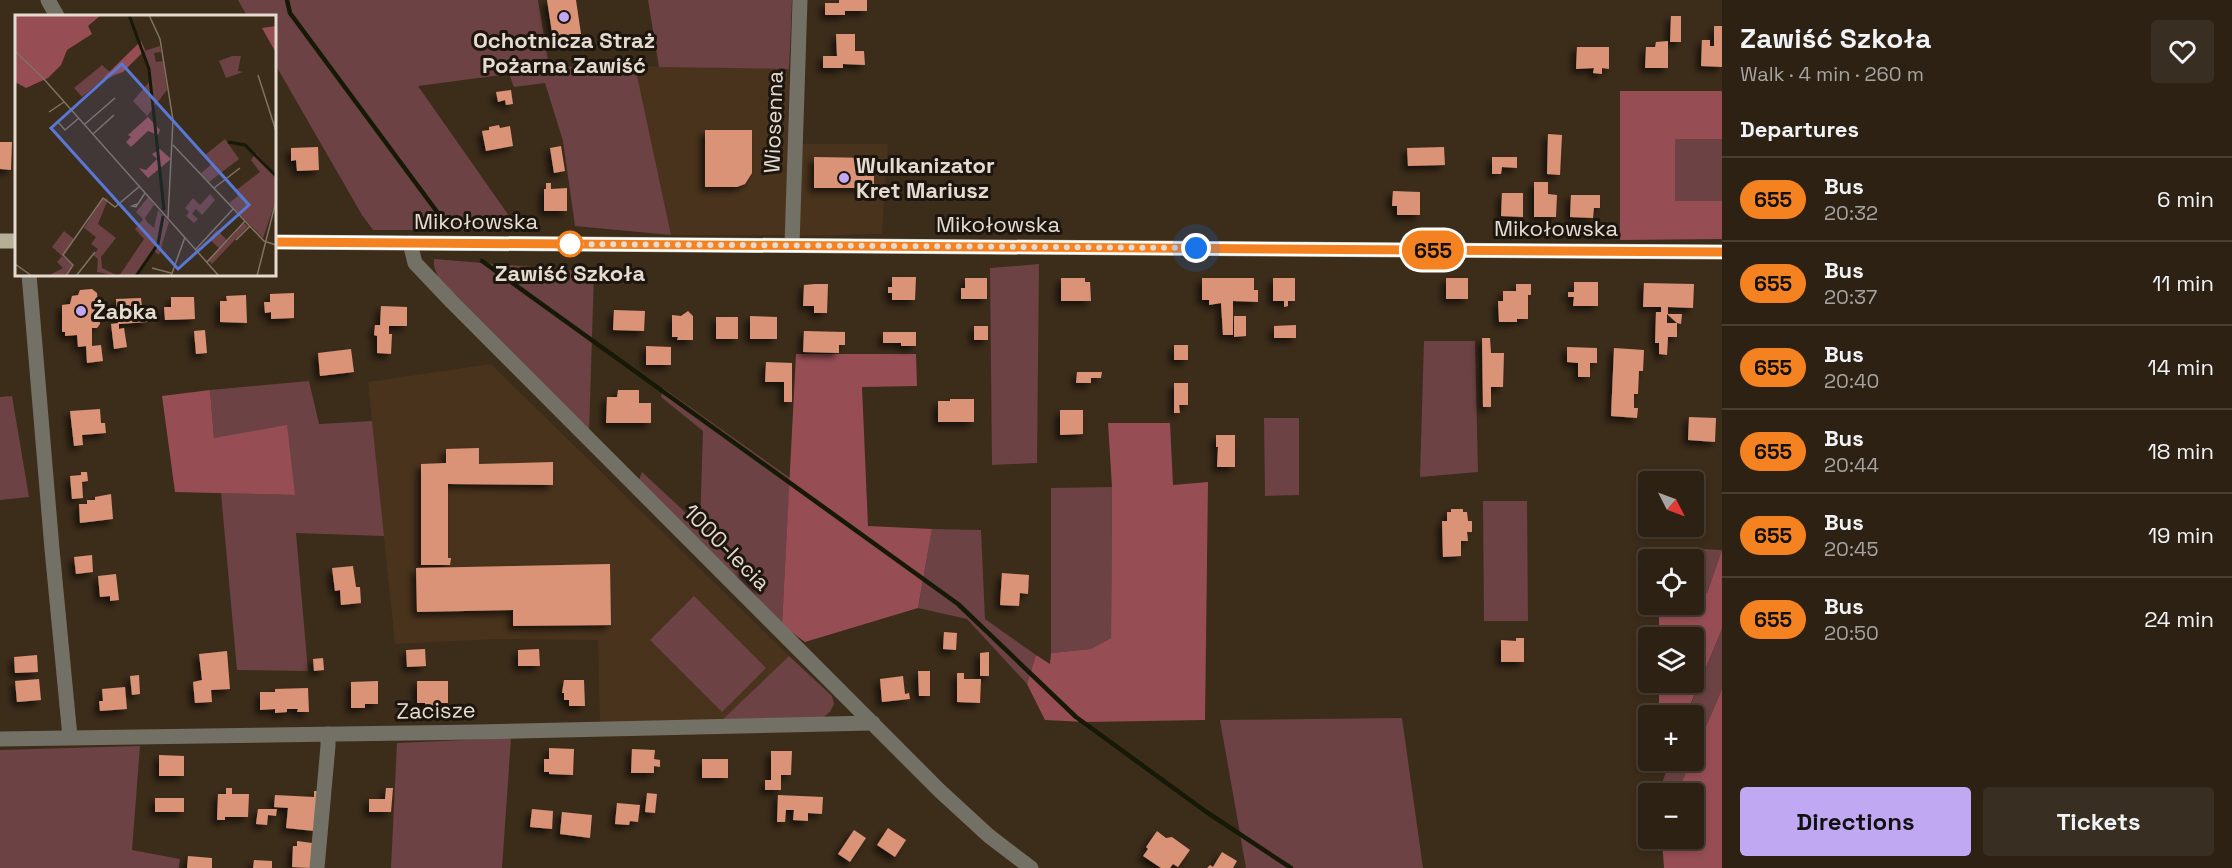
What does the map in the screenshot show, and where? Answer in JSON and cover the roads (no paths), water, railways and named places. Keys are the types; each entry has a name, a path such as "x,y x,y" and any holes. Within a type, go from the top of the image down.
{"main road":[{"name":"Mikołowska","path":"276,242 1722,252"}],"street":[{"path":"48,0 56,15"},
{"name":"Wiosenna","path":"792,245 800,0"},
{"name":"1000-lecia","path":"410,243 414,263 940,790 989,836 1031,868"},
{"path":"29,276 70,737"},
{"name":"Zacisze","path":"0,739 873,723"},
{"path":"317,868 328,734"}],"waterway":[{"path":"287,0 290,13 449,228"},
{"path":"482,261 958,604 1076,717 1205,811 1291,868"}],"place":[{"name":"Ochotnicza Straż Pożarna Zawiść","path":"564,17"},
{"name":"Wulkanizator Kret Mariusz","path":"844,178"},
{"name":"Zawiść Szkoła","path":"570,244"},
{"name":"Żabka","path":"81,311"}]}
